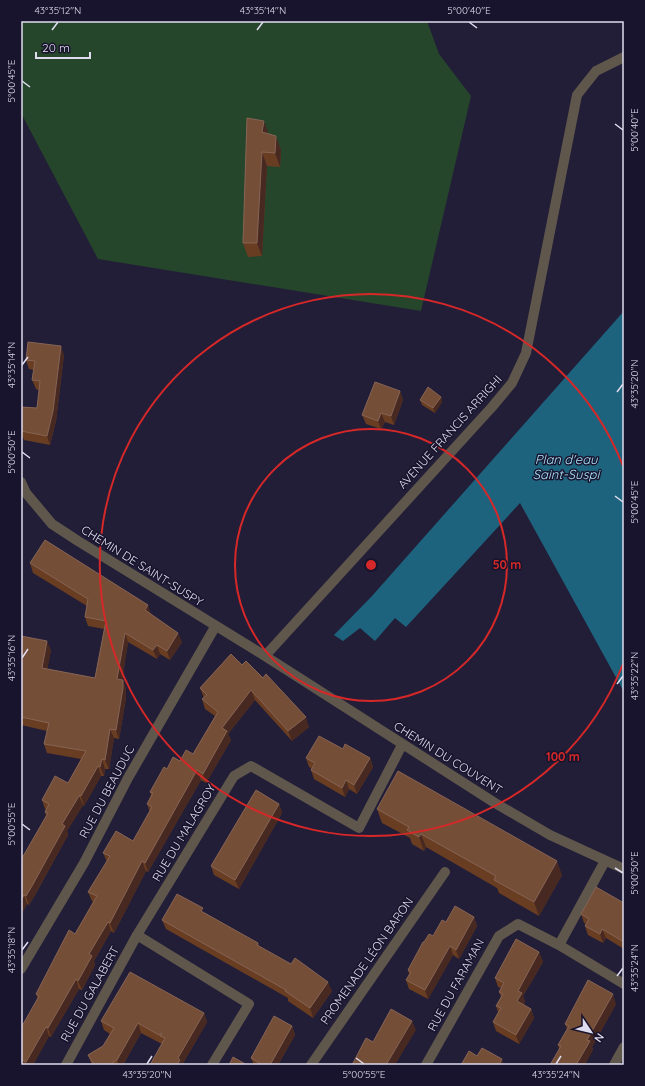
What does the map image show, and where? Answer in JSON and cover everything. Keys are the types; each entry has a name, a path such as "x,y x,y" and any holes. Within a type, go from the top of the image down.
{"street":[{"name":"AVENUE FRANCIS ARRIGHI","path":"264,656 487,413 512,383 526,353 577,95 596,71 624,57"},
{"name":"CHEMIN DE SAINT-SUSPY","path":"21,482 23,494 52,524 264,656"},
{"name":"RUE DU BEAUDUC","path":"21,969 84,863 128,778 215,626"},
{"name":"CHEMIN DU COUVENT","path":"264,656 509,811 550,834 624,869"},
{"name":"RUE DU MALAGROY","path":"137,935 234,776 251,766 359,828 402,744"},
{"path":"605,861 560,945 624,984"},
{"name":"PROMENADE LÉON BARON","path":"311,1065 445,872"},
{"name":"RUE DU FARAMAN","path":"426,1065 499,936 518,924 560,945"},
{"path":"137,935 249,1004 212,1065"},
{"name":"RUE DU GALABERT","path":"66,1065 137,935"},
{"path":"614,1065 624,1047"}],"green space":[{"path":"21,21 427,21 439,54 471,96 421,311 98,259 21,113"}],"water":[{"name":"Plan d'eau Saint-Suspi","path":"624,311 624,692 520,503 406,627 395,618 375,641 360,628 343,641 334,635 372,596"}],"building":[{"path":"247,118 264,121 262,132 276,136 275,153 262,152 257,243 243,243"},
{"path":"28,342 61,346 53,411 47,436 21,431 21,407 37,408 40,381 32,380 35,361 26,360"},
{"path":"375,382 400,391 391,416 381,413 378,421 362,415"},
{"path":"428,387 441,397 433,408 420,400"},
{"path":"45,540 148,605 145,610 178,633 167,651 157,645 153,650 125,633 117,679 123,680 123,688 116,730 110,729 105,760 102,759 100,767 98,766 81,796 79,796 62,824 65,826 32,886 26,896 24,895 21,900 21,860 48,813 45,812 49,804 42,800 55,776 68,783 86,751 44,744 49,723 21,717 21,636 47,641 42,668 95,678 106,621 85,617 88,599 30,563"},
{"path":"231,654 242,665 246,661 263,678 266,674 306,717 288,731 251,690 222,728 227,731 203,774 197,770 145,863 142,861 110,923 108,922 89,954 92,956 78,981 76,979 48,1028 46,1027 26,1062 22,1060 21,1063 21,1028 39,996 36,994 69,930 75,934 97,896 88,892 110,856 103,853 116,831 133,841 152,807 147,804 153,793 150,792 164,767 167,769 173,757 180,761 186,750 193,754 218,712 202,699 207,695 200,688"},
{"path":"319,736 343,749 345,744 370,758 354,785 346,780 342,788 311,770 315,763 306,758"},
{"path":"398,771 557,861 534,902 494,880 496,876 421,834 419,837 407,830 409,827 377,809"},
{"path":"256,790 279,804 235,880 211,866"},
{"path":"596,887 624,903 624,942 602,929 600,934 585,926 589,919 581,914"},
{"path":"177,894 203,908 201,911 258,943 257,945 291,964 295,958 328,982 310,1008 285,991 286,990 162,920"},
{"path":"455,906 474,917 456,950 450,946 425,990 406,980 411,972 408,970 423,942 429,934 433,936 442,920 446,922"},
{"path":"516,939 539,952 518,991 522,993 517,1001 531,1009 516,1035 493,1022 501,1008 496,1006 503,994 499,992 504,983 495,978"},
{"path":"130,972 204,1013 178,1058 180,1060 177,1065 150,1065 165,1038 160,1036 162,1033 159,1035 138,1023 117,1060 109,1065 96,1065 88,1055 103,1046 114,1028 101,1021"},
{"path":"588,980 613,994 587,1040 590,1041 576,1065 550,1065 561,1046 558,1045 569,1026 565,1024"},
{"path":"391,1009 412,1021 386,1065 352,1065 366,1038 373,1042"},
{"path":"274,1016 292,1026 270,1065 263,1065 251,1058"},
{"path":"482,1048 502,1059 499,1065 461,1065 469,1051 477,1056"},
{"path":"233,1057 247,1065 229,1065"}]}
